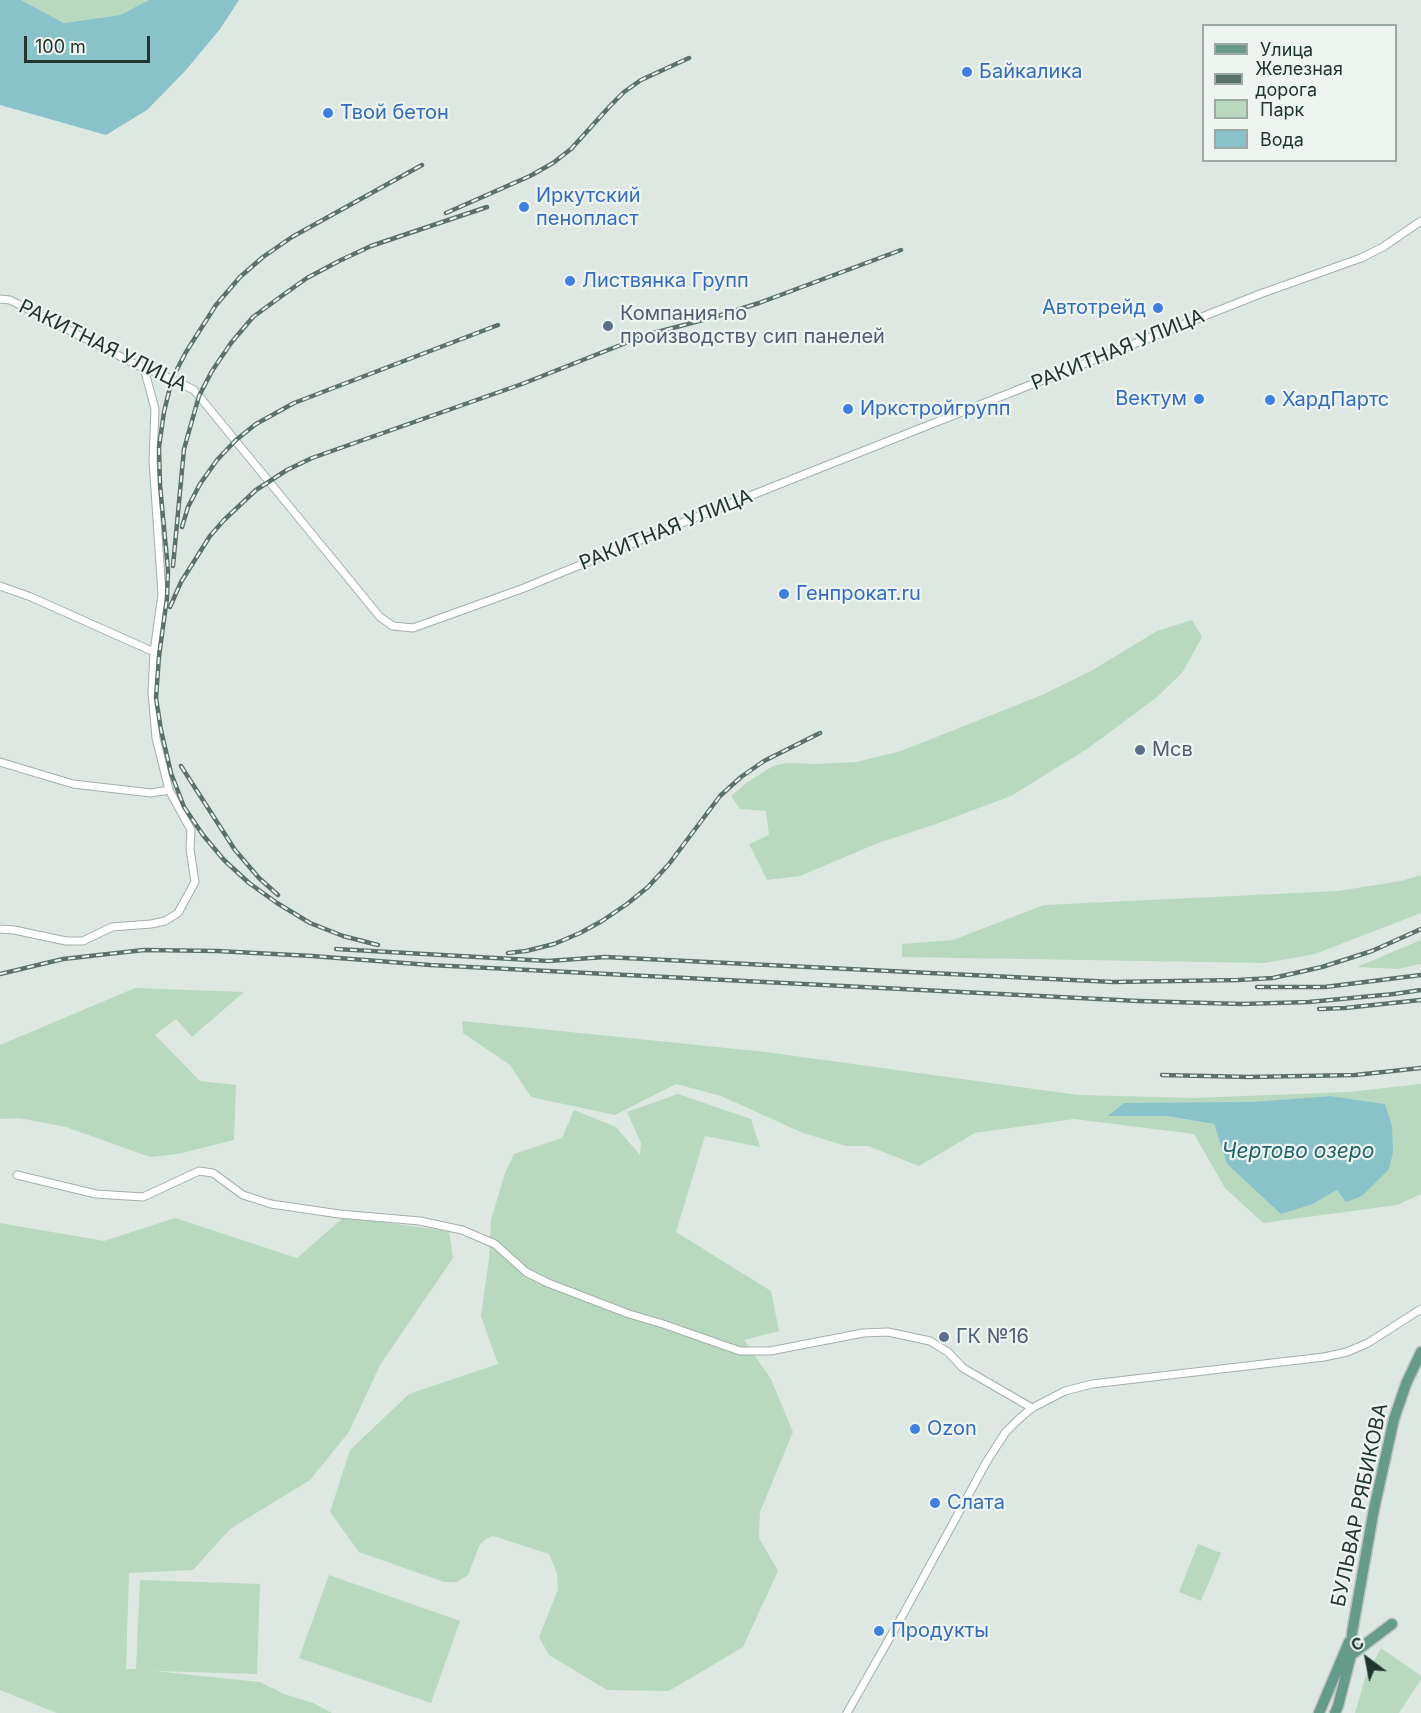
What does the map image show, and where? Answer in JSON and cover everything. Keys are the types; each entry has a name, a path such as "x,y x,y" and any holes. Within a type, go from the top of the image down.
{"main road":[{"name":"БУЛЬВАР РЯБИКОВА","path":"1335,1713 1351,1655 1352,1633 1374,1509 1394,1419 1406,1384 1421,1352"},
{"path":"1351,1655 1392,1624"},
{"name":"БУЛЬВАР РЯБИКОВА","path":"1319,1713 1352,1633"}],"street":[{"name":"РАКИТНАЯ УЛИЦА","path":"0,299 10,300 60,327 194,390 380,617 393,626 413,628 524,588 724,506 1260,294 1360,258 1383,247 1421,221"},
{"path":"0,929 83,941 112,927 165,921 178,913 195,882 190,849 191,830 169,790 156,738 152,692 154,652 162,594 153,460 155,409 144,368"},
{"path":"0,586 31,597 154,652"},
{"path":"0,762 73,784 151,793 169,790"},
{"path":"16,1175 96,1194 143,1197 199,1171 213,1173 243,1195 271,1204 339,1214 420,1221 462,1230 495,1244 526,1272 548,1283 629,1314 740,1351 770,1351 863,1333 888,1332 930,1341 948,1352 963,1368 1032,1408"},
{"path":"847,1713 987,1461 1005,1433 1032,1408 1065,1391 1092,1384 1324,1357 1347,1352 1368,1343 1421,1309"}],"green space":[{"path":"21,0 149,0 120,15 64,23"},
{"path":"1192,620 1202,637 1182,673 1157,697 1087,749 1011,796 878,843 800,876 767,880 749,844 769,835 766,811 740,809 731,796 773,766 787,763 856,762 901,751 1042,695 1091,671 1157,631"},
{"path":"1421,875 1421,913 1315,954 1265,963 902,957 902,944 953,940 1044,905 1338,891 1401,881"},
{"path":"1421,940 1421,964 1398,969 1357,967"},
{"path":"135,988 244,992 192,1037 176,1019 155,1035 200,1081 236,1085 234,1140 178,1154 150,1157 66,1127 19,1118 0,1119 0,1045"},
{"path":"462,1021 766,1052 1078,1095 1193,1098 1348,1092 1421,1084 1421,1194 1397,1205 1263,1223 1225,1188 1194,1134 1074,1119 975,1133 919,1166 868,1146 846,1146 803,1133 721,1096 676,1084 615,1115 531,1097 510,1065 463,1033","holes":["1330,1096 1385,1104 1337,1190 1313,1204 1281,1213 1227,1164 1214,1124 1167,1116 1109,1116"]},
{"path":"678,1094 751,1119 760,1147 705,1136 676,1232 771,1291 779,1331 744,1340 771,1379 793,1432 760,1512 759,1538 778,1571 743,1647 669,1691 607,1690 549,1655 539,1637 558,1589 557,1573 549,1554 493,1536 480,1544 468,1575 457,1582 444,1582 359,1552 330,1512 350,1450 409,1394 498,1364 481,1316 489,1259 491,1220 505,1173 514,1154 562,1138 574,1110 616,1127 640,1155 641,1143 627,1112"},
{"path":"344,1217 449,1231 453,1258 380,1365 349,1432 310,1480 230,1529 193,1570 129,1573 126,1669 136,1669 140,1580 260,1584 257,1674 154,1671 260,1682 332,1713 57,1713 0,1690 0,1223 104,1241 175,1218 297,1258"},
{"path":"1198,1544 1221,1553 1201,1601 1179,1592"},
{"path":"329,1575 460,1621 431,1703 299,1658"},
{"path":"1381,1648 1421,1676 1421,1679 1399,1713 1355,1713 1365,1678"}],"water":[{"path":"0,0 21,0 64,23 120,15 149,0 239,0 220,29 186,70 147,110 106,135 0,105"},
{"name":"Чертово озеро","path":"1330,1096 1385,1104 1392,1126 1393,1152 1389,1169 1362,1196 1346,1202 1337,1190 1313,1204 1281,1214 1227,1164 1214,1124 1167,1116 1108,1116 1124,1103 1254,1102"}],"railway":[{"path":"446,213 530,176 553,163 571,149 624,92 641,80 689,58"},
{"path":"378,945 343,936 310,923 277,903 249,883 224,860 184,807 171,773 156,698 168,570 159,447 172,379 216,305 240,277 263,257 292,237 422,165"},
{"path":"173,566 184,449 199,396 231,343 253,317 307,278 339,261 371,246 487,207"},
{"path":"170,607 181,582 210,536 256,490 287,470 312,458 522,384 646,335 759,303 901,250"},
{"path":"182,527 188,507 200,484 217,460 236,440 256,424 294,403 498,325"},
{"path":"508,953 554,944 602,921 627,904 648,887 669,864 720,796 741,777 764,761 820,733"},
{"path":"181,766 235,850 259,878 278,895"},
{"path":"336,949 548,961 605,957 1113,982 1238,980 1273,978 1322,967 1372,951 1421,929"},
{"path":"0,974 63,959 144,950 217,951 430,965 1138,1001 1242,1004 1309,1002 1421,990"},
{"path":"1257,987 1325,987 1421,975"},
{"path":"1319,1009 1421,1000"},
{"path":"1162,1075 1249,1077 1355,1075 1421,1068"}],"place":[{"name":"Байкалика","path":"967,72"},
{"name":"Твой бетон","path":"328,113"},
{"name":"Иркутский пенопласт","path":"524,207"},
{"name":"Листвянка Групп","path":"570,281"},
{"name":"Автотрейд","path":"1158,308"},
{"name":"Компания по производству сип панелей","path":"608,326"},
{"name":"Вектум","path":"1199,399"},
{"name":"ХардПартс","path":"1270,400"},
{"name":"Иркстройгрупп","path":"848,409"},
{"name":"Генпрокат.ru","path":"784,594"},
{"name":"Мсв","path":"1140,750"},
{"name":"ГК №16","path":"944,1337"},
{"name":"Ozon","path":"915,1429"},
{"name":"Слата","path":"935,1503"},
{"name":"Продукты","path":"879,1631"}]}
